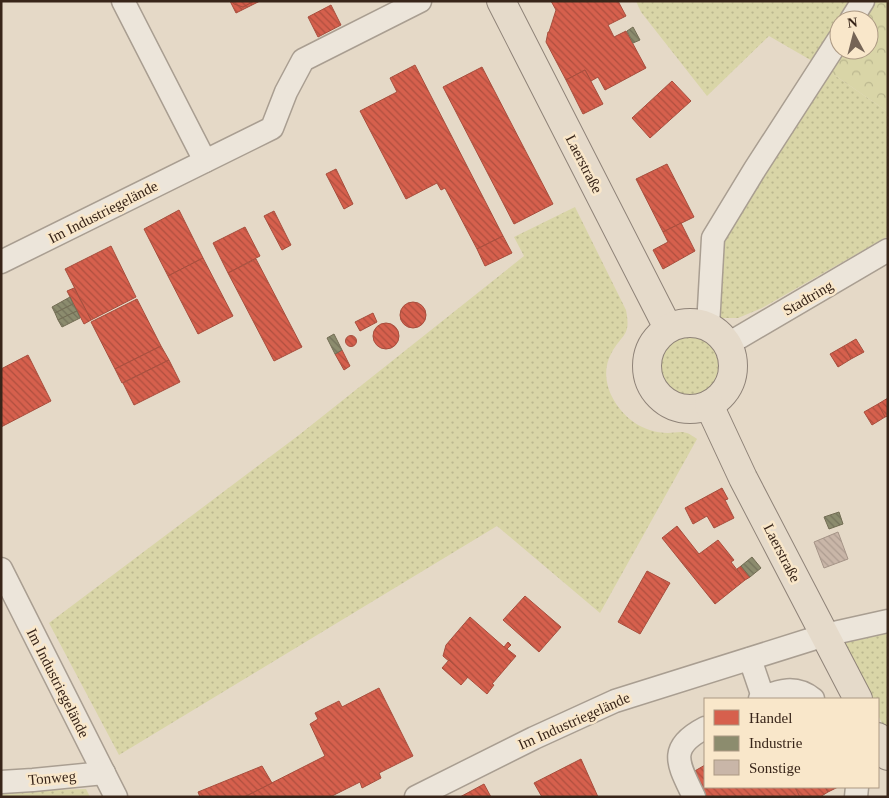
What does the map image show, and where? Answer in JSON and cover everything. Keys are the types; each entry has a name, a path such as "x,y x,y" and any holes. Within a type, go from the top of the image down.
{"main road":[{"name":"Laerstraße","path":"501,1 668,328"},
{"path":"689,322 708,326 720,334 728,344 733,364 732,380 723,395 709,405 697,409 679,408 662,400 648,380 646,365 649,350 656,337 668,328 689,322"},
{"name":"Laerstraße","path":"709,405 743,478 857,698"},
{"path":"879,739 888,756"}],"street":[{"path":"122,1 204,161"},
{"name":"Im Industriegelände","path":"1,262 272,128 286,92 303,60 416,3"},
{"path":"708,326 713,238 829,54"},
{"name":"Stadtring","path":"728,344 888,250"},
{"name":"Im Industriegelände","path":"1,569 116,797"},
{"name":"Im Industriegelände","path":"416,797 534,738 615,701 825,635 888,621"},
{"path":"750,659 762,698 784,690 804,692 812,698"},
{"path":"694,797 679,766 678,758 686,741 704,728"},
{"name":"Tonweg","path":"1,782 104,773"}],"green space":[{"path":"636,1 850,1 845,10 829,10 829,37 814,62 769,36 707,96 641,12"},
{"path":"872,1 888,1 888,112 830,72 837,60 879,60 879,10 867,10"},
{"path":"830,72 888,112 888,236 762,308 738,318 721,318 718,305 723,238"},
{"path":"575,207 626,310 627,330 612,352 606,372 614,401 627,417 642,427 659,432 685,432 697,439 600,613 497,526 119,755 49,623 299,435 524,256 514,237"},
{"path":"689,331 709,337 719,347 725,367 719,387 709,397 689,403 669,397 659,387 653,367 659,347 669,337"},
{"path":"888,625 888,736 879,717 879,698 870,698 840,638"},
{"path":"86,789 90,797 1,797 1,792"}],"building: Handel":[{"path":"230,1 243,7 254,1 260,1 236,13"},
{"path":"232,1 254,1 243,7 234,4"},
{"path":"551,1 618,1 626,16 608,25 614,37 626,31 646,68 605,90 598,77 591,81 585,70 566,80 546,42 556,10"},
{"path":"331,5 341,25 318,37 308,17"},
{"path":"415,65 503,236 477,249 445,188 441,190 437,183 406,199 360,111 397,92 390,78"},
{"path":"482,67 553,204 514,224 443,87"},
{"path":"585,70 603,104 583,114 566,80"},
{"path":"672,81 691,101 650,138 632,118"},
{"path":"667,164 694,217 663,232 636,179"},
{"path":"336,169 353,204 344,209 326,174"},
{"path":"179,210 203,258 168,276 144,229"},
{"path":"274,211 291,245 282,250 264,216"},
{"path":"681,223 695,251 663,269 653,250 668,242 663,232"},
{"path":"245,227 260,256 228,273 213,243"},
{"path":"503,236 512,253 485,266 477,249"},
{"path":"111,246 136,297 91,320 65,269"},
{"path":"203,258 233,316 198,334 168,276"},
{"path":"256,259 302,347 274,361 228,273"},
{"path":"74,288 91,320 84,324 67,291"},
{"path":"137,299 161,346 115,369 91,322"},
{"path":"413,302 422,306 426,315 422,324 413,328 404,324 400,315 404,306"},
{"path":"373,313 377,322 360,331 355,322"},
{"path":"386,323 395,327 399,336 395,345 386,349 377,345 373,336 377,327"},
{"path":"351,335 357,341 351,347 345,341"},
{"path":"856,339 864,352 851,359 844,346"},
{"path":"161,346 169,360 122,383 115,369"},
{"path":"844,346 851,359 838,367 830,354"},
{"path":"342,350 350,366 344,370 335,354"},
{"path":"28,355 51,401 1,427 1,369"},
{"path":"169,360 180,382 134,405 123,383"},
{"path":"888,398 888,416 885,417 878,404"},
{"path":"878,404 885,417 872,425 864,412"},
{"path":"722,488 728,499 725,500 734,518 714,528 707,516 693,524 685,508"},
{"path":"677,526 699,554 718,540 734,560 731,562 745,580 715,604 662,538"},
{"path":"741,566 750,577 745,580 737,569"},
{"path":"647,571 670,583 640,634 618,622"},
{"path":"525,596 561,627 539,652 503,620"},
{"path":"470,617 504,647 508,642 511,645 507,649 516,656 492,684 494,685 487,694 443,656 446,645"},
{"path":"449,660 468,677 461,685 442,668"},
{"path":"379,688 413,756 379,773 381,778 362,788 360,782 330,797 244,797 325,756 310,724 318,719 315,713 339,701 342,707"},
{"path":"581,759 598,797 542,797 534,783"},
{"path":"262,766 272,783 244,797 200,797 198,792"},
{"path":"704,766 704,788 796,788 800,797 706,797 693,772"},
{"path":"484,784 491,797 460,797"},
{"path":"796,788 826,788 828,792 820,797 800,797"},
{"path":"826,788 836,788 828,792"}],"building: Industrie":[{"path":"633,27 640,40 633,43 627,31"},
{"path":"70,297 73,304 55,313 52,307"},
{"path":"73,304 77,311 58,320 55,313"},
{"path":"77,311 80,318 62,327 58,320"},
{"path":"334,334 342,350 335,354 327,338"},
{"path":"839,512 843,524 829,529 824,517"},
{"path":"752,557 761,568 750,577 741,566"}],"building: Sonstige":[{"path":"838,532 848,559 824,568 814,542"}]}
